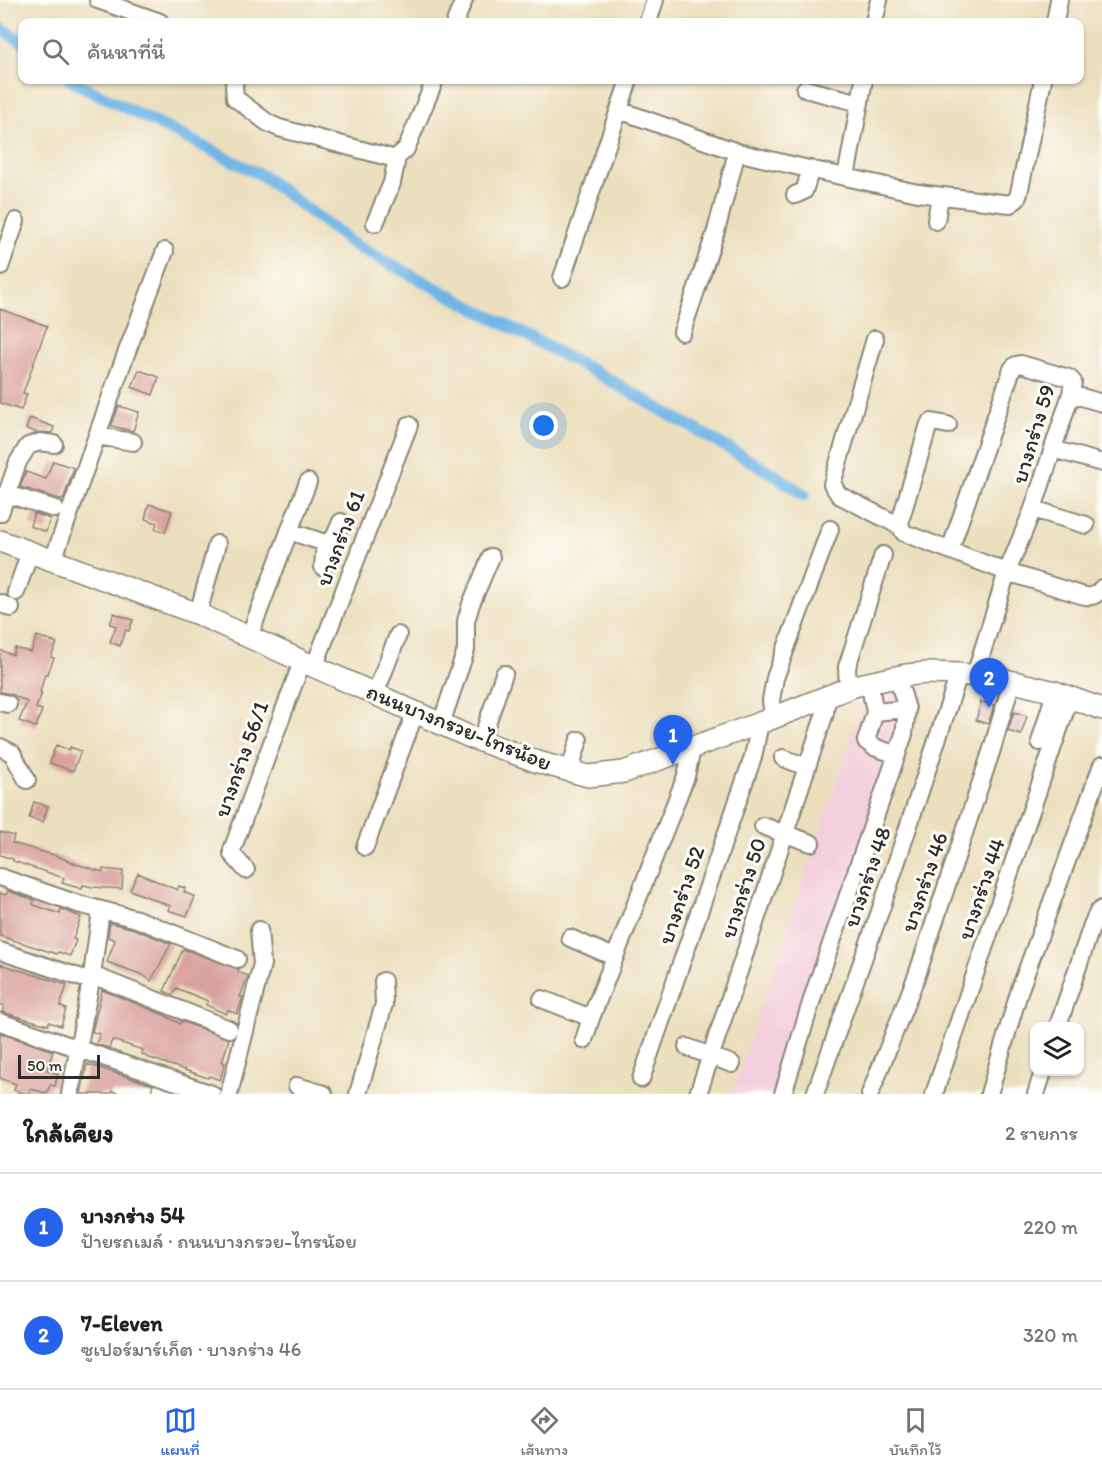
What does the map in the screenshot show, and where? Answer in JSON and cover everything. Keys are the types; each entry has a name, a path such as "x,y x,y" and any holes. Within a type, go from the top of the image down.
{"main road":[{"name":"ถนนบางกรวย-ไทรน้อย","path":"0,541 198,614 481,741 569,772 588,776 624,772 766,721 848,688 897,676 927,673 967,674 1012,681 1102,709"}],"street":[{"path":"98,0 149,18"},
{"path":"457,18 464,0"},
{"path":"649,18 655,0"},
{"path":"875,18 879,0"},
{"path":"1055,18 1059,0"},
{"path":"234,84 236,98 268,123 279,128 388,157 397,157"},
{"path":"375,223 392,183 397,157 406,149 433,84"},
{"path":"562,278 628,84"},
{"path":"846,177 863,84"},
{"path":"619,110 737,152 918,193 1010,204 1017,200 1042,84"},
{"path":"805,89 860,103"},
{"path":"682,332 716,231 737,152"},
{"path":"795,195 804,191 811,169"},
{"path":"936,220 940,196"},
{"path":"0,267 16,221"},
{"path":"53,560 165,251"},
{"path":"875,339 832,484 839,495 900,526 904,533 1007,572 1090,597 1097,595 1102,588"},
{"name":"บางกร่าง 59","path":"950,550 1014,367 1021,364 1069,378 1073,382 1071,394 1033,509 967,674"},
{"path":"1071,394 1102,403"},
{"path":"900,526 929,424 932,422 948,424"},
{"name":"บางกร่าง 61","path":"308,664 409,425"},
{"path":"97,436 133,442"},
{"path":"0,513 18,462 28,446 40,442 54,444"},
{"path":"1053,449 1102,463"},
{"path":"249,637 308,482"},
{"path":"7,494 55,509"},
{"path":"1033,509 1086,525"},
{"path":"289,531 325,543 334,538 340,522"},
{"name":"บางกร่าง 52","path":"641,1080 766,721 774,678 830,529"},
{"path":"323,567 325,543"},
{"path":"198,614 217,544"},
{"path":"9,601 30,552"},
{"path":"848,688 847,667 883,555"},
{"path":"441,724 466,650 466,621 471,604 491,557"},
{"path":"375,694 398,635"},
{"name":"บางกร่าง 56/1","path":"246,870 232,854 232,850 308,664"},
{"path":"481,741 504,674"},
{"name":"บางกร่าง 48","path":"814,1094 967,674"},
{"path":"783,1094 814,993 897,755 907,720 907,709 897,676"},
{"name":"บางกร่าง 46","path":"870,1094 917,975 992,749 1012,681"},
{"path":"869,682 875,712 866,741 874,747 897,755"},
{"path":"1040,742 1062,695"},
{"name":"บางกร่าง 44","path":"934,1094 1062,695"},
{"name":"บางกร่าง 50","path":"698,1094 825,713 827,696"},
{"path":"875,712 907,709"},
{"path":"365,847 415,712"},
{"path":"569,772 579,740"},
{"path":"0,747 12,753 27,780"},
{"path":"584,1040 614,957 686,776 692,748"},
{"path":"783,758 807,767"},
{"path":"989,1094 1020,989 1102,765"},
{"path":"763,825 811,843"},
{"path":"0,877 40,893 137,919 237,959"},
{"path":"1059,1022 1092,925 1098,912 1102,909"},
{"path":"70,1094 101,910"},
{"path":"229,1094 262,964 259,930"},
{"path":"570,938 614,957"},
{"path":"0,951 91,978 228,1029"},
{"path":"358,1094 384,1004 383,981"},
{"path":"542,999 591,1018"},
{"path":"0,1022 212,1094"},
{"path":"687,1047 732,1064"},
{"path":"1036,1094 1041,1076"},
{"path":"297,1086 324,1094"}],"shaded area":[{"path":"928,687 782,1094 732,1094 865,697"}],"building":[{"path":"0,309 47,326 23,393 27,394 21,410 0,403"},
{"path":"139,370 159,377 153,395 132,387"},
{"path":"119,406 139,412 133,431 111,426"},
{"path":"30,418 54,427 52,433 26,429"},
{"path":"53,461 74,468 63,500 20,487 26,472 46,479"},
{"path":"149,504 172,511 165,532 155,529 157,523 145,519"},
{"path":"34,513 50,519 46,532 30,526"},
{"path":"114,613 133,620 120,646 110,642 116,626 110,624"},
{"path":"37,636 57,643 51,657 54,658 47,675 45,674 40,692 42,693 36,708 42,710 36,727 19,721 27,702 11,694 0,692 0,650 13,655 15,648 31,652"},
{"path":"981,702 994,705 988,724 976,720"},
{"path":"1014,712 1027,716 1021,735 1008,731"},
{"path":"56,745 69,750 70,747 81,751 73,771 50,763"},
{"path":"34,802 48,806 43,822 29,818"},
{"path":"0,832 14,836 12,843 76,864 103,872 103,869 123,871 122,889 83,885 82,889 62,883 64,878 0,855"},
{"path":"138,873 177,890 179,886 185,888 184,892 195,897 187,916 168,910 170,906 130,890"},
{"path":"8,891 34,900 34,905 60,914 61,909 81,917 70,956 0,936 0,893 6,895"},
{"path":"110,923 134,929 171,944 151,981 143,975 107,962 115,940 108,937"},
{"path":"183,949 239,969 238,972 248,976 240,997 243,997 237,1014 228,1010 226,1014 206,1005 208,1001 176,988 173,995 164,991"},
{"path":"0,964 67,985 60,1006 66,1009 61,1026 49,1022 48,1025 2,1012 4,1006 0,1004"},
{"path":"102,990 164,1015 180,1024 181,1021 229,1039 222,1062 225,1063 220,1080 147,1057 142,1054 143,1050 112,1040 109,1048 96,1044 100,1034 92,1032"},
{"path":"0,1033 53,1051 47,1070 58,1074 55,1086 50,1085 47,1093 30,1089 29,1094 25,1094 14,1090 16,1084 0,1078"},
{"path":"87,1064 153,1085 150,1094 121,1094 112,1091 112,1094 81,1094"}],"waterway":[{"path":"0,28 18,39"},
{"path":"78,84 263,176 354,245 599,374 775,475 804,495"}],"place":[{"name":"7-Eleven","path":"989,708"},
{"name":"บางกร่าง 54","path":"673,765"}]}
